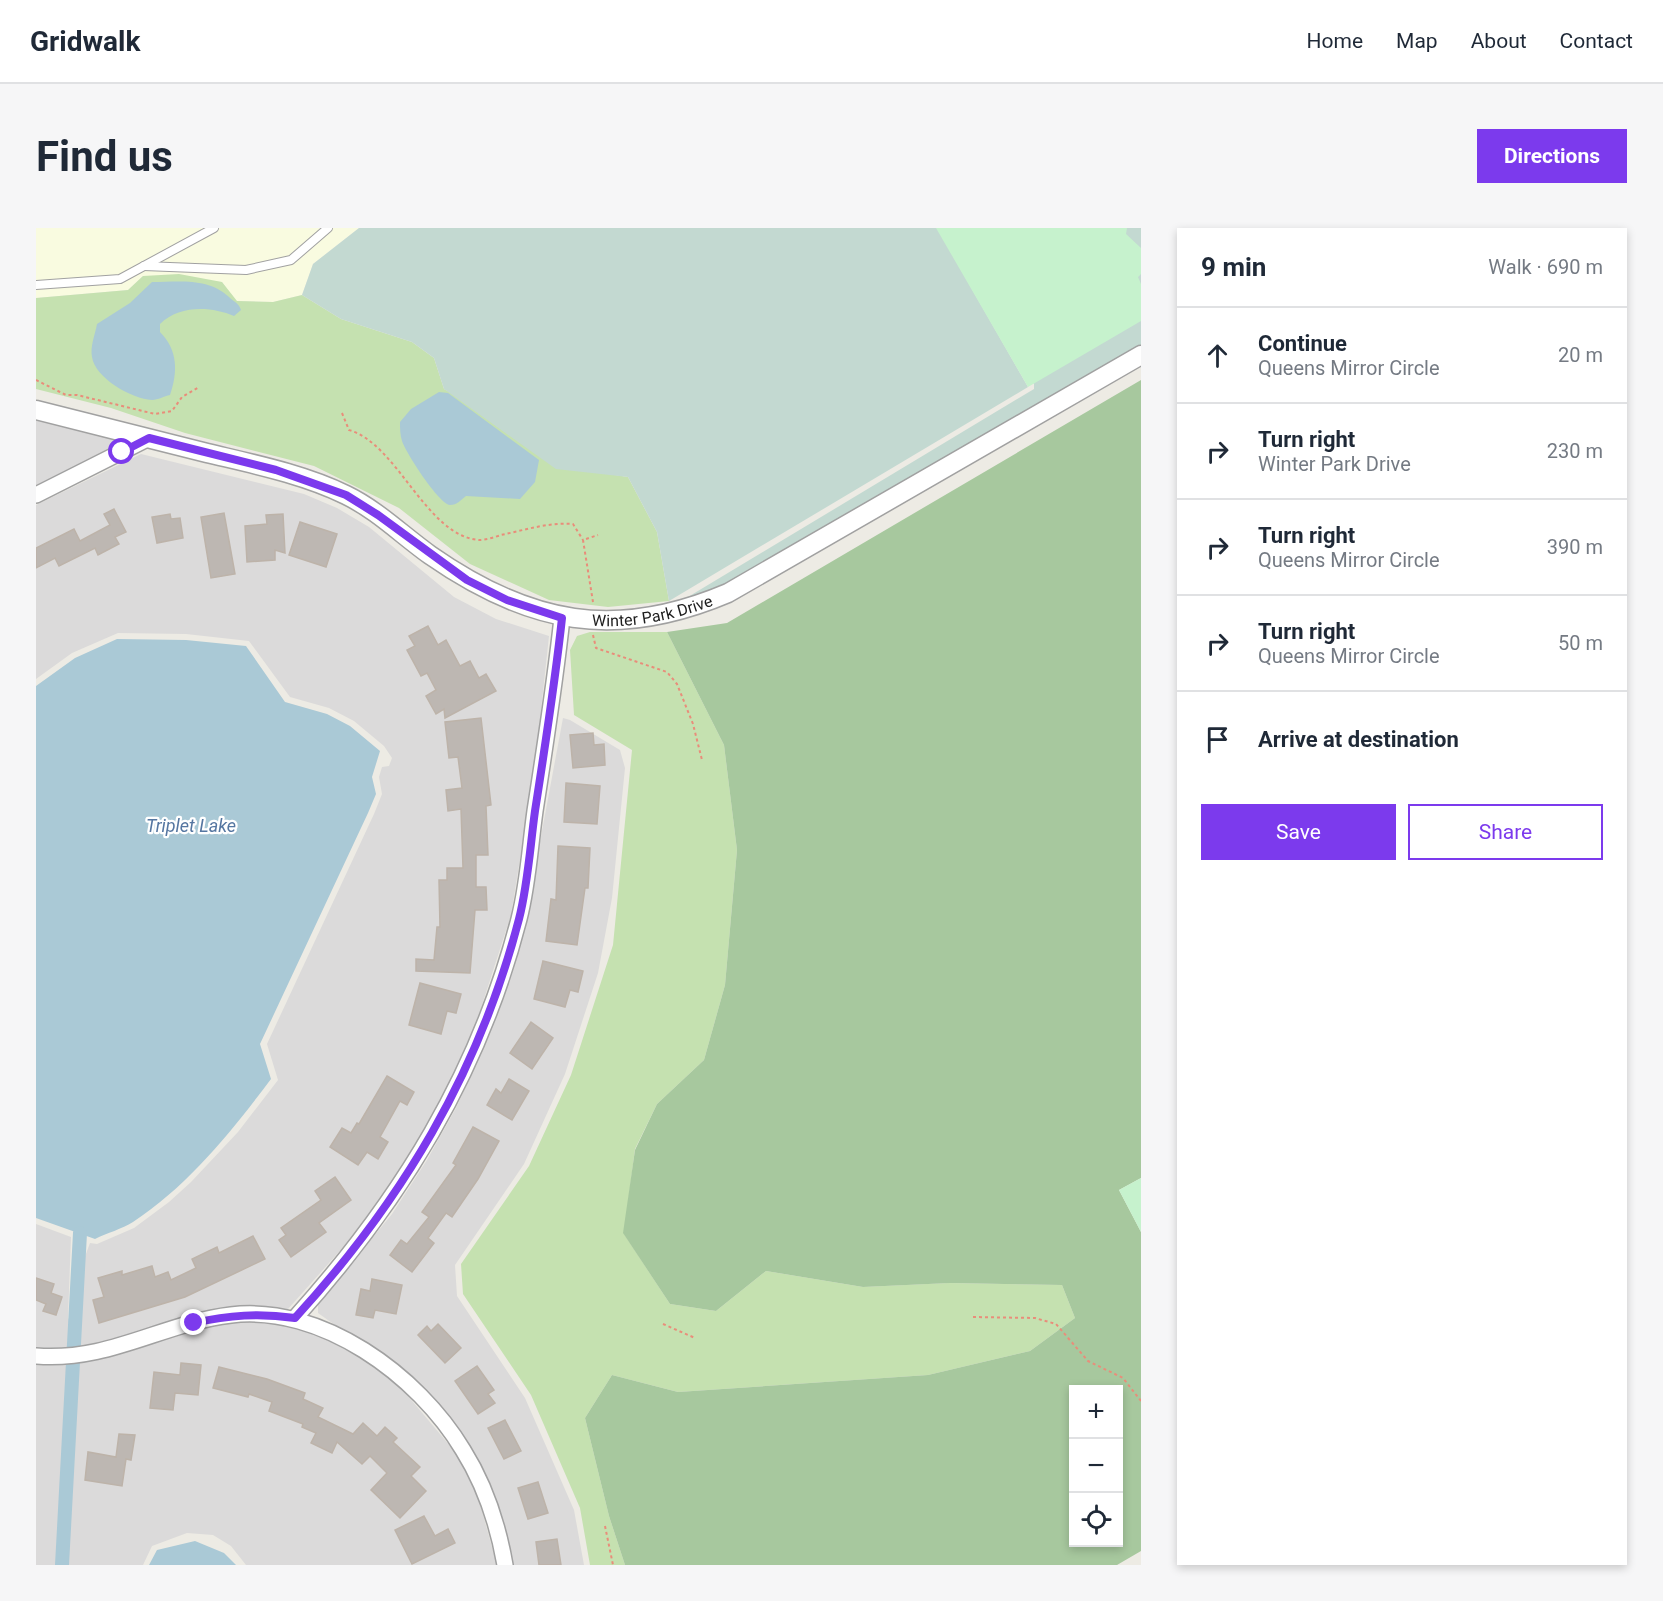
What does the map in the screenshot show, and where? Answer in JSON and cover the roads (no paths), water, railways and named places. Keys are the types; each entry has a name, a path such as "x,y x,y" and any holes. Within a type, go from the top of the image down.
{"street":[{"name":"Winter Park Drive","path":"36,410 276,470 346,495 378,515 467,580 507,600 562,618 593,620 666,614 698,606 728,593 1141,355"},
{"path":"36,495 149,438"},
{"path":"295,1318 353,1253 385,1210 450,1104 480,1038 506,965 520,916 562,618"},
{"path":"36,1356 66,1356 124,1347 194,1323 231,1315 262,1314 295,1318 370,1353 402,1378 434,1412 463,1449 484,1490 505,1565"}],"lane":[{"path":"36,285 120,279 214,228"},
{"path":"144,266 246,270 291,260 328,228"}],"water":[{"path":"182,281 212,286 236,303 241,310 234,316 215,310 186,310 176,313 160,324 160,332 173,354 175,370 170,395 152,400 135,396 107,380 95,365 92,345 97,324 130,303 152,282"},
{"path":"439,392 448,393 539,460 535,482 520,499 466,496 450,505 431,487 402,441 400,422 411,409"},
{"name":"Triplet Lake","path":"117,639 186,640 246,646 285,702 327,714 350,726 380,751 372,777 376,794 260,1044 271,1079 225,1138 173,1191 133,1222 95,1239 36,1218 36,686 75,658"},
{"path":"195,1541 224,1553 236,1565 149,1565 157,1550"}],"waterway":[{"path":"62,1565 80,1233"}]}
